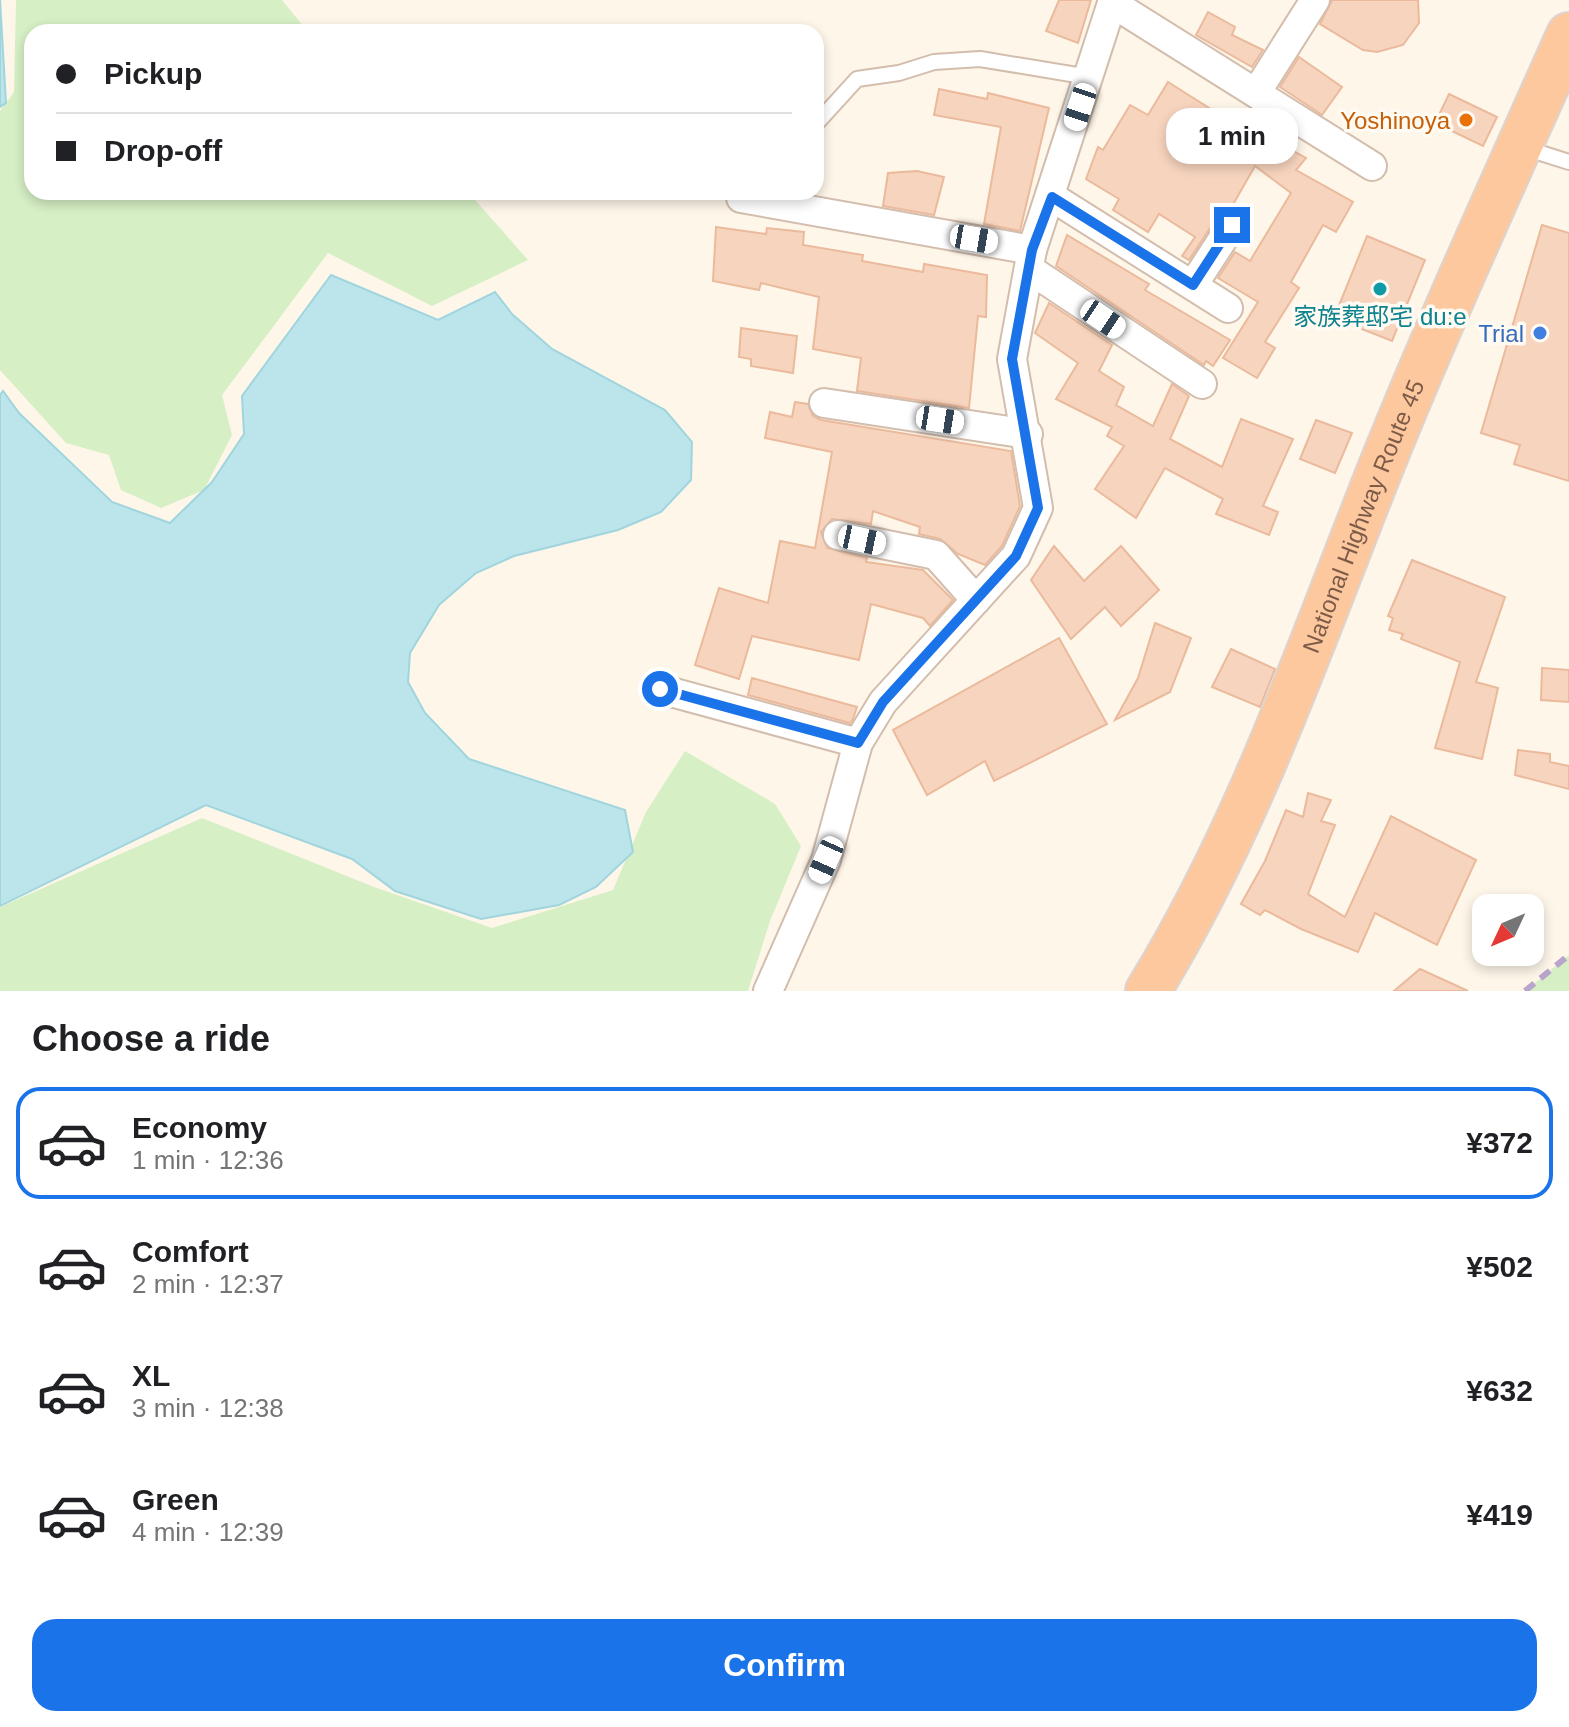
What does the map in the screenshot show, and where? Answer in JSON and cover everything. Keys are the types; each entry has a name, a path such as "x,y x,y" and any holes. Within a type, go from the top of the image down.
{"highway":[{"name":"National Highway Route 45","path":"1148,991 1230,841 1296,690 1383,463 1517,146 1569,35"}],"street":[{"path":"1256,93 1315,0"},
{"path":"768,991 826,860 858,743 883,702 1016,556 1038,508 1028,434 1012,359 1030,260 1113,1 1372,166"},
{"path":"1052,197 1228,308"},
{"path":"750,200 1030,260 1202,384"},
{"path":"1193,285 1232,225"},
{"path":"824,403 1028,434"},
{"path":"838,535 936,555 976,600"},
{"path":"660,689 858,743"}],"lane":[{"path":"824,115 857,79 899,73 934,62 980,59 1089,77"},
{"path":"1517,146 1569,162"}],"green space":[{"path":"16,0 282,0 302,24 24,24 24,200 475,200 528,260 432,306 328,253 222,395 232,435 204,490 161,508 121,490 109,455 66,443 0,370 0,111 14,92"},
{"path":"685,751 775,804 801,846 770,921 748,991 0,991 0,907 202,818 374,887 492,928 613,890 646,812"},
{"path":"1569,955 1569,991 1525,991"}],"water":[{"path":"0,0 6,103 0,107"},
{"path":"331,275 438,320 495,292 512,314 552,349 665,410 692,442 691,480 661,512 618,530 514,556 476,573 439,605 410,653 408,682 425,713 469,759 625,810 633,852 596,887 559,905 481,919 395,891 352,859 206,805 0,906 0,395 3,391 19,413 112,502 170,523 212,482 244,434 242,396"}],"building":[{"path":"1059,0 1091,0 1078,43 1046,31"},
{"path":"1332,0 1418,0 1419,23 1403,45 1377,52 1363,50 1320,24"},
{"path":"1208,12 1235,27 1232,35 1263,50 1252,67 1196,35"},
{"path":"1299,57 1342,87 1322,115 1280,87"},
{"path":"1168,82 1249,133 1252,128 1306,158 1296,170 1353,202 1336,232 1323,225 1291,282 1299,288 1265,342 1275,348 1257,378 1223,358 1258,302 1218,278 1235,252 1250,261 1291,193 1255,166 1231,208 1218,216 1189,260 1182,256 1195,237 1159,214 1148,232 1113,210 1119,199 1086,179 1098,147 1103,150 1130,105 1148,115"},
{"path":"939,89 987,99 988,93 1049,108 1020,231 984,224 1001,127 934,115"},
{"name":"Yoshinoya","path":"1449,94 1497,117 1483,146 1435,123"},
{"path":"917,171 944,177 934,215 883,206 888,173"},
{"name":"Trial","path":"1542,225 1569,233 1569,481 1514,464 1520,445 1481,433"},
{"path":"716,227 766,234 767,228 804,232 803,245 863,255 862,261 923,272 924,264 987,275 986,317 978,316 969,408 857,391 861,358 813,349 819,297 761,283 759,290 713,281"},
{"path":"1067,235 1149,284 1145,290 1230,340 1213,366 1206,361 1204,365 1056,266"},
{"name":"家族葬邸宅 du:e","path":"1367,236 1425,260 1392,341 1334,318"},
{"path":"1049,303 1112,345 1099,371 1124,387 1116,405 1153,426 1172,384 1189,396 1170,439 1222,467 1241,419 1293,439 1263,506 1278,512 1269,535 1216,514 1223,499 1165,468 1136,518 1095,489 1124,446 1107,436 1112,427 1056,399 1078,363 1035,333"},
{"path":"741,328 797,336 793,373 751,366 751,359 739,357"},
{"path":"795,402 808,404 813,416 821,420 1011,451 1020,506 1002,546 985,565 958,554 940,539 919,534 920,527 873,511 871,524 832,519 821,532 827,548 867,558 866,562 923,570 953,600 930,626 923,618 871,604 859,660 752,636 739,679 695,665 719,588 768,603 780,541 815,548 832,452 765,438 770,412 792,417"},
{"path":"1316,420 1352,433 1335,473 1300,459"},
{"path":"1054,546 1084,581 1121,546 1159,590 1121,626 1105,607 1071,639 1031,580"},
{"path":"1412,560 1505,597 1476,682 1498,688 1482,759 1435,748 1460,662 1401,639 1403,634 1389,630 1393,618 1388,616"},
{"path":"1155,623 1191,638 1170,692 1115,720 1138,678"},
{"path":"1059,638 1107,724 994,781 985,761 927,795 893,730"},
{"path":"1231,649 1275,669 1260,707 1212,687"},
{"path":"1542,668 1569,670 1569,702 1541,700"},
{"path":"752,678 857,707 853,719 850,723 748,695"},
{"path":"1518,750 1550,754 1550,762 1569,766 1569,789 1515,775"},
{"path":"1308,793 1331,800 1321,821 1335,825 1308,894 1345,917 1391,816 1476,860 1437,945 1375,913 1358,952 1301,929 1265,910 1260,915 1241,904 1265,861 1286,810 1303,817"},
{"path":"1420,969 1468,991 1394,991"}],"railway":[{"path":"1525,991 1569,955"}],"place":[{"name":"Yoshinoya","path":"1466,120"},
{"name":"家族葬邸宅 du:e","path":"1380,289"},
{"name":"Trial","path":"1540,333"}],"route":[{"path":"660,689 858,743 883,702 1016,556 1038,508 1028,434 1012,359 1032,250 1052,197 1193,285 1232,225"}]}
